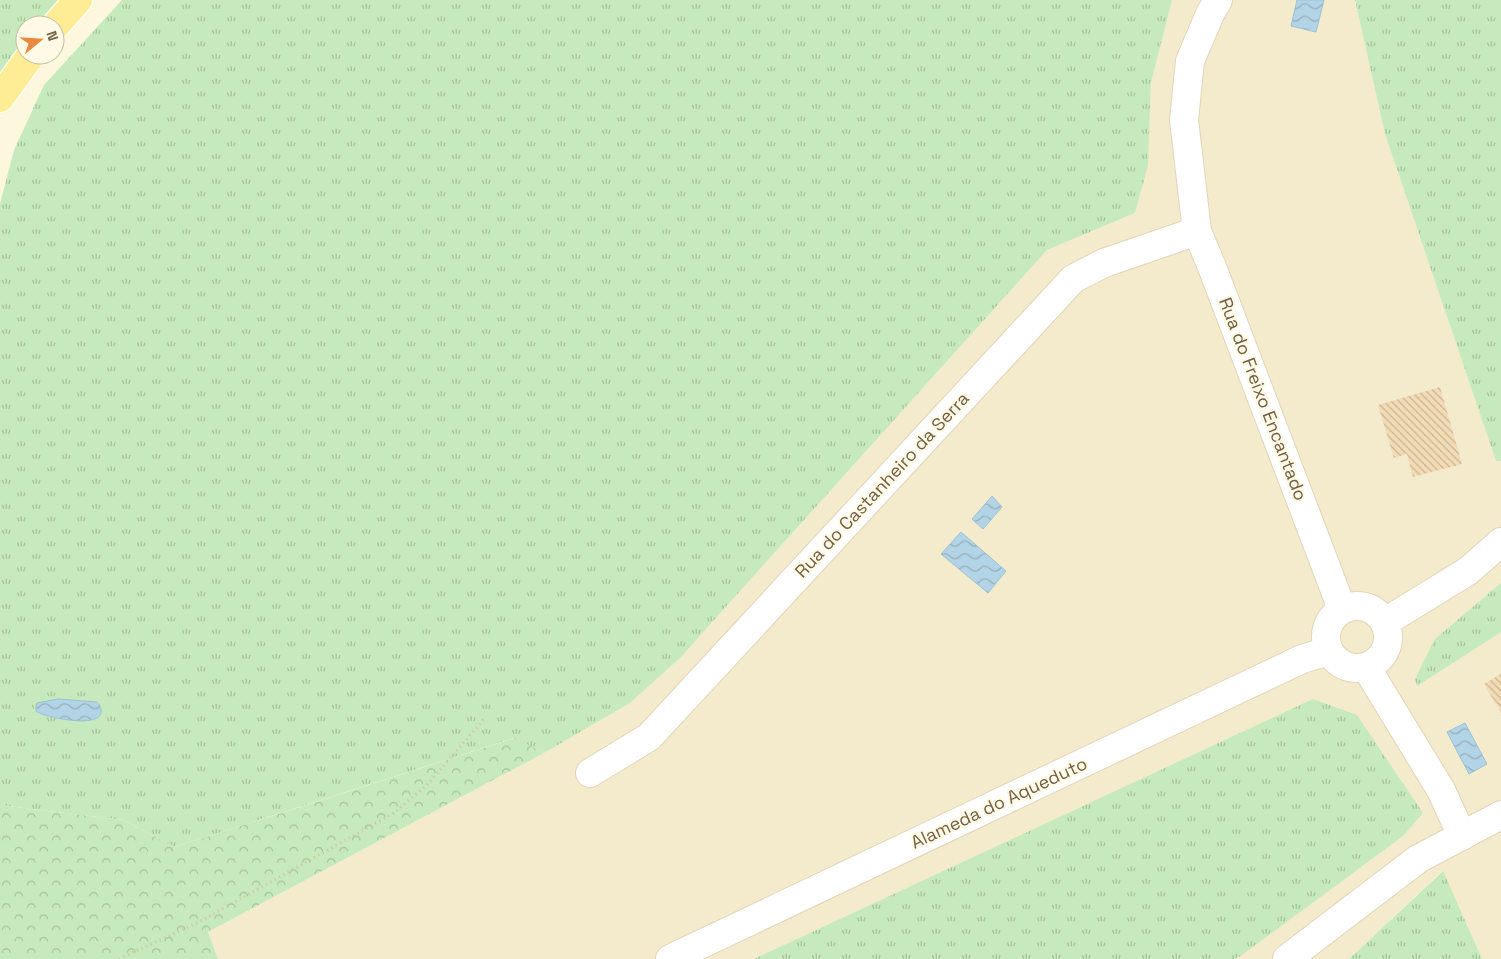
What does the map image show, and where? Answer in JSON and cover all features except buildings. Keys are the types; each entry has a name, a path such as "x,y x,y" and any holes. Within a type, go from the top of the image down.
{"main road":[{"path":"65,15 78,0"},
{"path":"0,98 25,65"}],"street":[{"name":"Rua do Freixo Encantado","path":"1218,0 1190,61 1184,120 1197,231 1342,609"},
{"name":"Rua do Castanheiro da Serra","path":"590,773 649,737 1073,280 1104,263 1197,231"},
{"path":"1384,622 1468,571 1501,542"},
{"path":"1358,605 1369,607 1378,613 1384,622 1388,633 1388,644 1376,662 1354,670 1335,660 1328,651 1325,635 1328,624 1334,615 1342,609 1358,605"},
{"name":"Alameda do Aqueduto","path":"670,959 1302,659 1328,651"},
{"path":"1366,667 1441,790 1462,836"},
{"path":"1287,959 1418,859 1501,815"}],"path":[{"path":"120,959 199,922 394,813 426,786 484,719"}],"shaded area":[{"path":"1172,0 1355,0 1385,134 1496,460 1501,461 1501,959 1482,959 1442,871 1349,959 218,959 208,932 544,753 630,703 680,658 1047,250 1135,213 1148,166 1151,83"}],"green space":[{"path":"0,0 61,0 48,15 15,15 15,55 0,73"},
{"path":"122,0 1172,0 1151,83 1148,166 1135,213 1047,250 680,658 630,703 544,753 514,738 175,847 123,820 0,805 0,204 14,150 44,85 62,65 65,65 65,62"},
{"path":"1355,0 1501,0 1501,461 1496,461 1385,134"},
{"path":"1501,583 1501,632 1417,686 1415,679 1435,639"},
{"path":"1313,699 1357,715 1423,813 1403,836 1235,959 754,959"},
{"path":"515,738 544,753 208,932 218,959 0,959 0,805 123,820 175,847"},
{"path":"1443,871 1482,959 1349,959"}],"water":[{"path":"1297,0 1324,0 1316,32 1291,26"},
{"path":"992,496 1002,507 983,529 972,519"},
{"path":"961,532 1006,571 988,593 941,554"},
{"path":"58,699 97,702 101,713 98,718 81,721 60,719 36,711 37,703"},
{"path":"1465,723 1487,764 1469,774 1447,732"}]}
